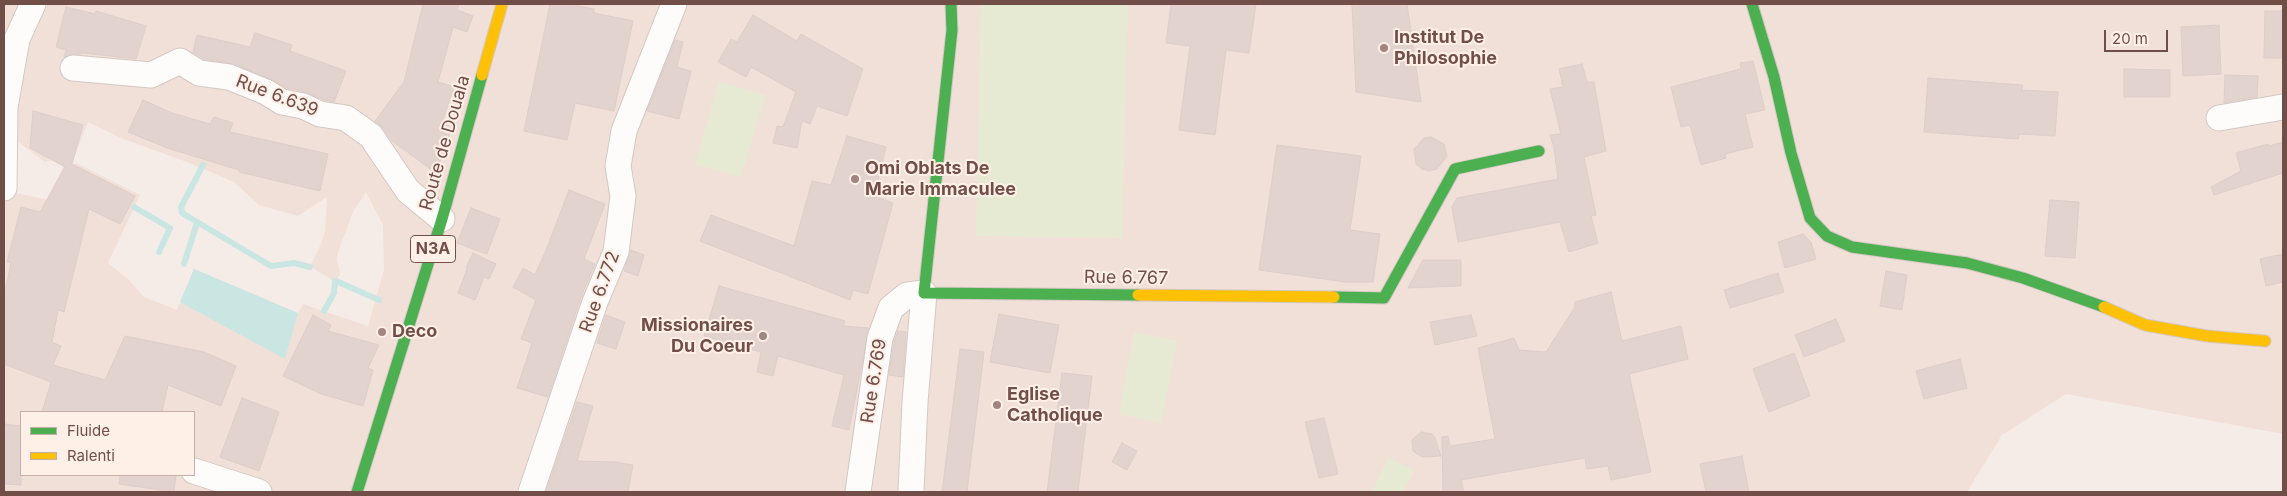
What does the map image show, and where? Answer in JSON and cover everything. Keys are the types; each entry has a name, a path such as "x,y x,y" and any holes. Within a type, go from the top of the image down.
{"main road":[{"name":"Route de Douala","path":"357,492 442,218 502,4"},
{"path":"924,293 952,30 951,4"},
{"path":"1752,4 1774,77 1791,153 1810,218 1828,236 1852,247 1967,263 2023,278 2100,305 2145,325 2207,336 2265,341"},
{"name":"Rue 6.767","path":"924,293 1384,298 1455,169 1539,151"}],"street":[{"path":"4,188 5,107 16,39 33,4"},
{"name":"Rue 6.772","path":"531,492 595,302 616,252 623,196 618,166 624,131 674,4"},
{"name":"Rue 6.639","path":"73,68 151,75 180,61 199,73 229,77 266,92 282,102 303,106 320,114 346,118 371,136 408,191 442,218"},
{"path":"2219,118 2283,107"},
{"path":"910,492 924,293"},
{"name":"Rue 6.769","path":"858,492 880,338 891,308 907,295 924,293"},
{"path":"195,471 259,492"}],"shaded area":[{"path":"4,4 2283,4 2283,434 2066,394 2002,435 1967,492 4,492","holes":["88,122 123,139 187,162 234,182 259,205 298,216 327,197 325,231 310,266 335,282 340,274 337,259 339,249 354,210 366,192 383,225 384,270 368,326 303,304 298,313 194,269 177,310 144,297 129,280 108,263 140,195 76,163 74,165 66,162 51,191 53,192 49,200 15,193 13,138 45,162 75,155"]}],"green space":[{"path":"981,4 1128,4 1122,238 976,236"},
{"path":"719,82 765,95 741,177 695,164"},
{"path":"1134,332 1177,341 1161,423 1119,414"},
{"path":"1388,458 1414,470 1403,492 1372,492"}],"water":[{"path":"194,269 298,313 285,359 180,302"}],"building":[{"path":"423,4 459,4 457,10 473,16 467,32 453,27 438,82 454,87 442,122 451,128 443,157 433,171 391,140 383,128 375,121 404,82"},
{"path":"550,4 567,4 594,9 594,13 633,21 614,111 575,103 567,140 524,131"},
{"path":"1171,4 1256,4 1249,53 1226,50 1215,135 1179,130 1190,46 1166,43"},
{"name":"Institut De Philosophie","path":"1352,4 1407,4 1421,102 1356,92"},
{"path":"66,7 95,14 96,11 146,26 136,59 84,53 64,57 66,50 56,47"},
{"path":"2265,11 2283,11 2283,58 2264,58"},
{"path":"753,15 797,41 801,34 863,69 847,116 817,106 810,124 802,121 797,148 773,143 777,126 783,127 796,92 751,67 746,77 718,62 731,39 737,42"},
{"path":"2219,25 2221,74 2183,76 2181,27"},
{"path":"255,33 292,45 290,51 346,71 334,102 306,92 287,88 271,79 234,64 204,59 193,52 197,35 250,47"},
{"path":"675,40 683,42 677,67 691,71 679,119 647,111"},
{"path":"1753,61 1765,110 1745,114 1753,147 1725,154 1726,158 1701,165 1690,125 1681,127 1671,87 1741,69 1740,63"},
{"path":"1582,64 1587,82 1594,82 1606,151 1584,157 1596,215 1591,216 1598,243 1569,252 1560,222 1458,242 1452,207 1457,198 1558,179 1554,148 1550,135 1561,134 1550,89 1563,87 1559,69"},
{"path":"2124,69 2170,70 2170,97 2124,97"},
{"path":"2225,75 2258,76 2257,97 2224,103"},
{"path":"1928,78 2023,85 2022,90 2058,92 2055,136 2019,134 2018,139 1924,132"},
{"path":"143,100 172,113 210,124 214,117 233,123 230,132 328,154 320,191 239,172 239,170 167,148 128,132"},
{"path":"33,111 83,125 72,164 135,196 120,224 89,209 64,312 58,310 52,342 61,346 53,365 105,380 125,336 204,352 236,366 221,406 168,385 162,411 42,411 51,382 4,364 4,296 11,263 7,262 21,207 40,212 65,167 30,148"},
{"path":"847,136 886,147 874,196 893,203 868,294 853,290 850,300 700,241 711,215 794,246 812,181 831,185"},
{"path":"1431,137 1444,144 1447,156 1437,169 1429,171 1422,169 1416,164 1414,149 1424,138"},
{"path":"2283,142 2283,173 2214,195 2211,187 2241,171 2236,153"},
{"path":"1277,145 1361,156 1350,230 1380,234 1373,282 1346,282 1259,270"},
{"path":"569,190 605,204 584,259 595,264 581,297 548,397 517,388 532,343 521,339 536,300 513,287 523,268 535,275"},
{"path":"2050,200 2079,202 2075,258 2045,256"},
{"path":"471,208 500,219 487,254 457,243"},
{"path":"1803,234 1811,242 1816,259 1785,268 1778,242"},
{"path":"631,250 644,255 638,276 624,271"},
{"path":"473,253 496,264 489,279 484,277 475,300 458,293"},
{"path":"2283,254 2283,282 2266,286 2260,259"},
{"path":"1423,260 1461,260 1461,286 1408,288"},
{"path":"1886,271 1907,275 1902,310 1880,306"},
{"path":"1778,273 1784,292 1730,308 1724,290"},
{"path":"719,286 845,321 843,326 869,328 849,430 832,426 844,375 778,356 773,376 757,372 761,352 704,336"},
{"path":"1611,292 1622,341 1681,326 1688,359 1629,374 1651,472 1611,480 1608,466 1587,469 1585,458 1461,480 1464,492 1443,492 1442,437 1448,436 1450,446 1495,439 1478,348 1514,338 1519,350 1546,352 1575,307 1575,302"},
{"path":"999,314 1059,325 1050,373 990,362"},
{"path":"313,315 331,325 328,331 379,345 368,368 373,370 363,406 321,394 283,376"},
{"path":"606,315 625,322 616,349 597,343"},
{"path":"1471,315 1477,336 1435,345 1430,322"},
{"path":"1836,319 1845,341 1804,357 1795,335"},
{"path":"898,331 906,332 903,377 889,375 894,342"},
{"path":"960,349 984,352 967,492 942,492"},
{"path":"1794,353 1810,396 1769,412 1753,369"},
{"path":"1960,359 1967,388 1924,399 1916,371"},
{"path":"1062,373 1092,376 1078,492 1047,492"},
{"path":"242,398 279,412 259,471 220,457"},
{"path":"577,402 593,406 577,461 615,462 633,465 628,492 546,492"},
{"path":"1324,418 1338,474 1319,478 1305,422"},
{"path":"4,424 20,426 21,485 4,484"},
{"path":"1421,432 1432,434 1441,456 1422,457 1413,451 1412,440"},
{"path":"1122,443 1137,451 1127,470 1112,462"},
{"path":"1742,456 1749,492 1706,492 1700,464"},
{"path":"120,476 176,476 174,492 119,484"}],"waterway":[{"path":"203,165 181,207 182,213 271,266 294,263 310,267"},
{"path":"134,207 170,228 159,252"},
{"path":"184,264 197,223"},
{"path":"324,311 334,293 335,281"},
{"path":"336,281 379,300"}],"traffic: fast":[{"path":"951,4 952,30 924,293 1138,295"},
{"path":"1752,4 1774,77 1791,153 1810,218 1827,236 1852,247 1967,263 2023,278 2104,307"},
{"path":"357,492 442,219 482,75"},
{"path":"1334,297 1384,298 1455,169 1539,151"}],"traffic: slow":[{"path":"482,75 502,4"},
{"path":"1138,295 1334,297"},
{"path":"2104,307 2145,325 2207,336 2265,341"}],"place":[{"name":"Institut De Philosophie","path":"1384,48"},
{"name":"Omi Oblats De Marie Immaculee","path":"855,179"},
{"name":"Deco","path":"382,332"},
{"name":"Missionaires Du Coeur","path":"763,336"},
{"name":"Eglise Catholique","path":"997,405"}]}
